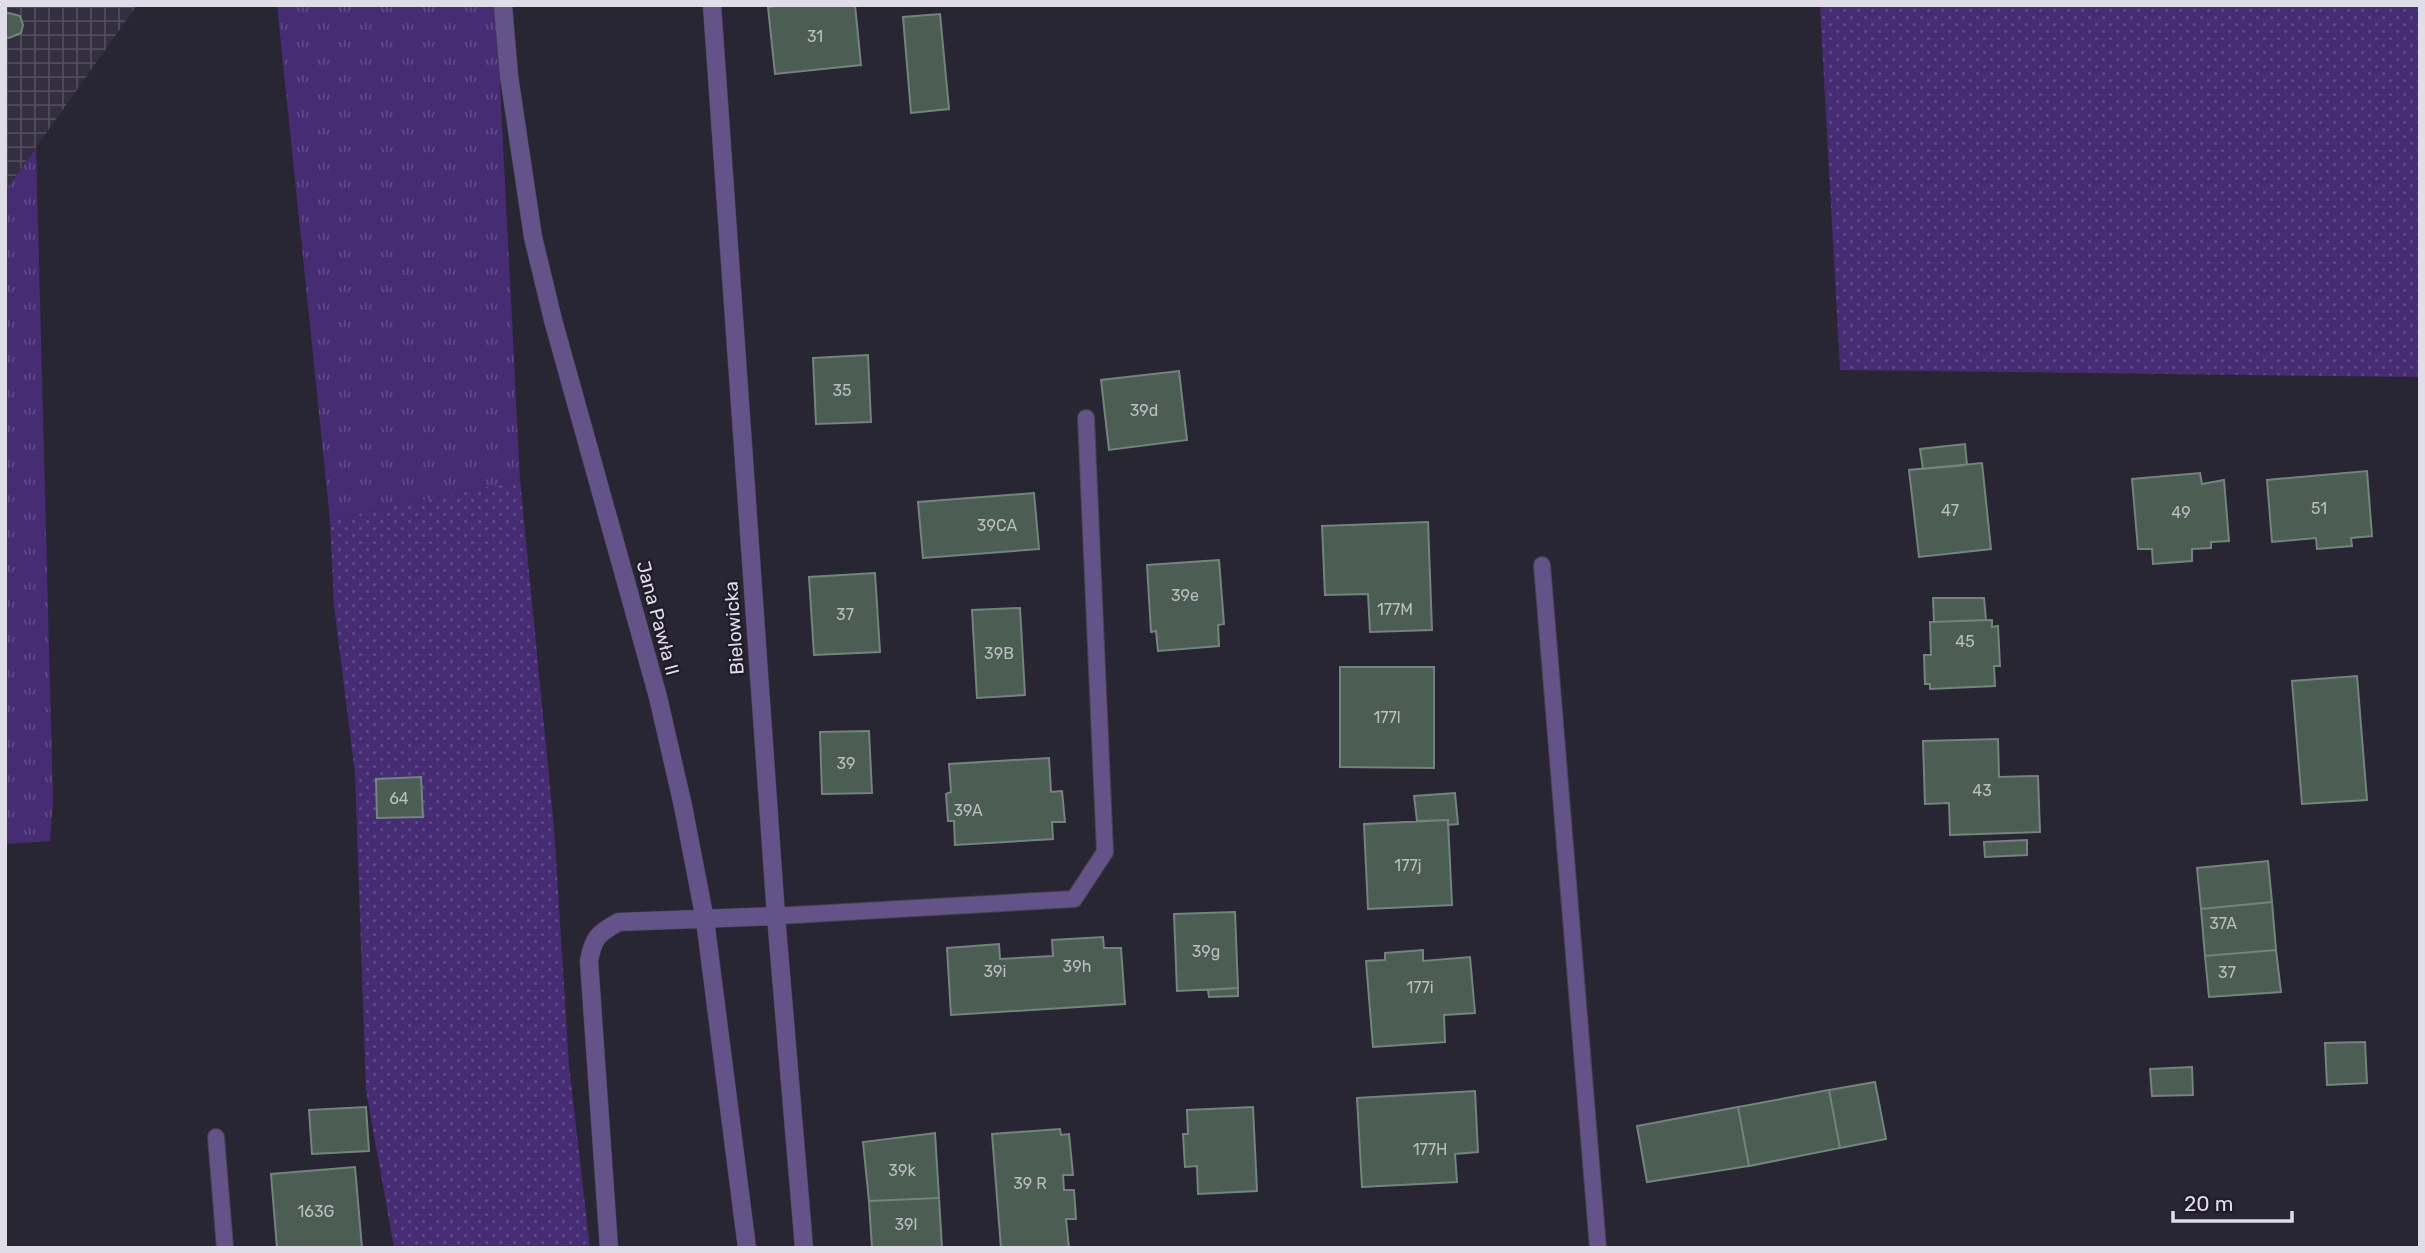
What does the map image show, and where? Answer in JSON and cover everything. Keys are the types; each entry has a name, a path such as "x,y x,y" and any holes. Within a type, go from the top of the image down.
{"street":[{"name":"Jana Pawła II","path":"503,5 509,76 533,237 553,320 658,697 683,806 705,920 747,1248"},
{"name":"Bielowicka","path":"712,5 776,916 804,1248"},
{"path":"609,1248 589,961 592,944 602,931 619,922 776,916"}],"lane":[{"path":"776,916 1074,899 1105,852 1086,418"},
{"path":"1542,565 1598,1248"},
{"path":"216,1137 225,1248"}],"shaded area":[{"path":"5,5 137,5 5,191"}],"green space":[{"path":"277,5 496,5 520,480 330,520"},
{"path":"1820,5 2420,5 2420,377 1840,370"},
{"path":"36,148 53,802 50,841 5,844 5,191"},
{"path":"520,480 554,828 569,1066 590,1248 394,1248 366,1090 355,773 334,606 330,520"}],"building":[{"path":"855,5 861,65 775,74 768,7"},
{"path":"5,14 20,16 23,25 21,33 9,38 5,37"},
{"path":"940,14 949,109 911,113 903,17"},
{"path":"868,355 871,422 816,424 813,358"},
{"path":"1179,371 1187,440 1109,450 1101,380"},
{"path":"1965,444 1967,465 1923,469 1920,449"},
{"path":"1982,463 1991,549 1919,557 1909,470"},
{"path":"2367,471 2372,536 2351,538 2352,546 2317,549 2316,538 2272,542 2267,480"},
{"path":"2200,473 2202,484 2224,480 2229,541 2211,542 2211,548 2192,549 2192,561 2153,564 2152,549 2138,549 2132,479"},
{"path":"1034,493 1039,549 923,558 918,502"},
{"path":"1428,522 1432,630 1370,632 1368,594 1325,595 1322,526"},
{"path":"1219,560 1224,624 1218,625 1219,646 1158,651 1156,631 1151,632 1147,565"},
{"path":"875,573 880,652 814,655 809,577"},
{"path":"1933,598 1984,598 1986,620 1934,622"},
{"path":"1020,608 1025,695 977,698 972,610"},
{"path":"1992,620 1992,627 1998,626 2000,666 1994,666 1995,686 1930,689 1930,684 1925,684 1924,655 1931,655 1930,622"},
{"path":"1340,667 1434,667 1434,768 1340,767"},
{"path":"2357,676 2367,800 2302,804 2292,681"},
{"path":"869,731 872,793 822,794 820,732"},
{"path":"1998,739 1999,777 2038,776 2040,832 1950,835 1949,803 1925,804 1923,741"},
{"path":"1049,758 1051,792 1062,791 1065,822 1052,822 1053,839 955,845 954,821 948,821 946,794 951,792 949,764"},
{"path":"421,777 423,817 377,818 376,779"},
{"path":"1455,793 1458,824 1448,825 1448,820 1417,821 1414,796"},
{"path":"1448,820 1452,905 1368,909 1364,824"},
{"path":"2027,840 2027,855 1985,857 1984,842"},
{"path":"2268,861 2272,902 2201,909 2197,868"},
{"path":"2272,902 2276,950 2205,956 2201,909"},
{"path":"1235,912 1238,988 1177,991 1174,914"},
{"path":"1103,937 1104,948 1121,948 1125,1004 951,1015 947,948 999,944 1000,959 1053,956 1052,940"},
{"path":"1423,950 1423,961 1470,957 1475,1013 1444,1015 1445,1042 1373,1047 1366,961 1385,960 1385,953"},
{"path":"2276,950 2281,992 2209,997 2205,956"},
{"path":"1238,988 1238,996 1209,997 1208,990"},
{"path":"2365,1042 2367,1083 2327,1085 2325,1043"},
{"path":"2192,1067 2193,1095 2152,1096 2150,1069"},
{"path":"1875,1082 1886,1139 1840,1148 1829,1090"},
{"path":"1829,1090 1840,1148 1749,1166 1738,1107"},
{"path":"1475,1091 1478,1152 1455,1154 1457,1182 1362,1187 1357,1098"},
{"path":"366,1107 369,1151 312,1154 309,1110"},
{"path":"1253,1107 1257,1191 1198,1194 1197,1166 1185,1167 1183,1134 1188,1134 1187,1110"},
{"path":"1738,1107 1749,1166 1647,1182 1637,1126"},
{"path":"1060,1129 1061,1135 1069,1134 1073,1175 1063,1175 1064,1190 1074,1190 1076,1219 1066,1219 1069,1248 1001,1248 992,1134"},
{"path":"935,1133 939,1198 869,1201 863,1142"},
{"path":"355,1167 362,1248 277,1248 271,1174"},
{"path":"939,1198 942,1248 872,1248 869,1201"}]}
